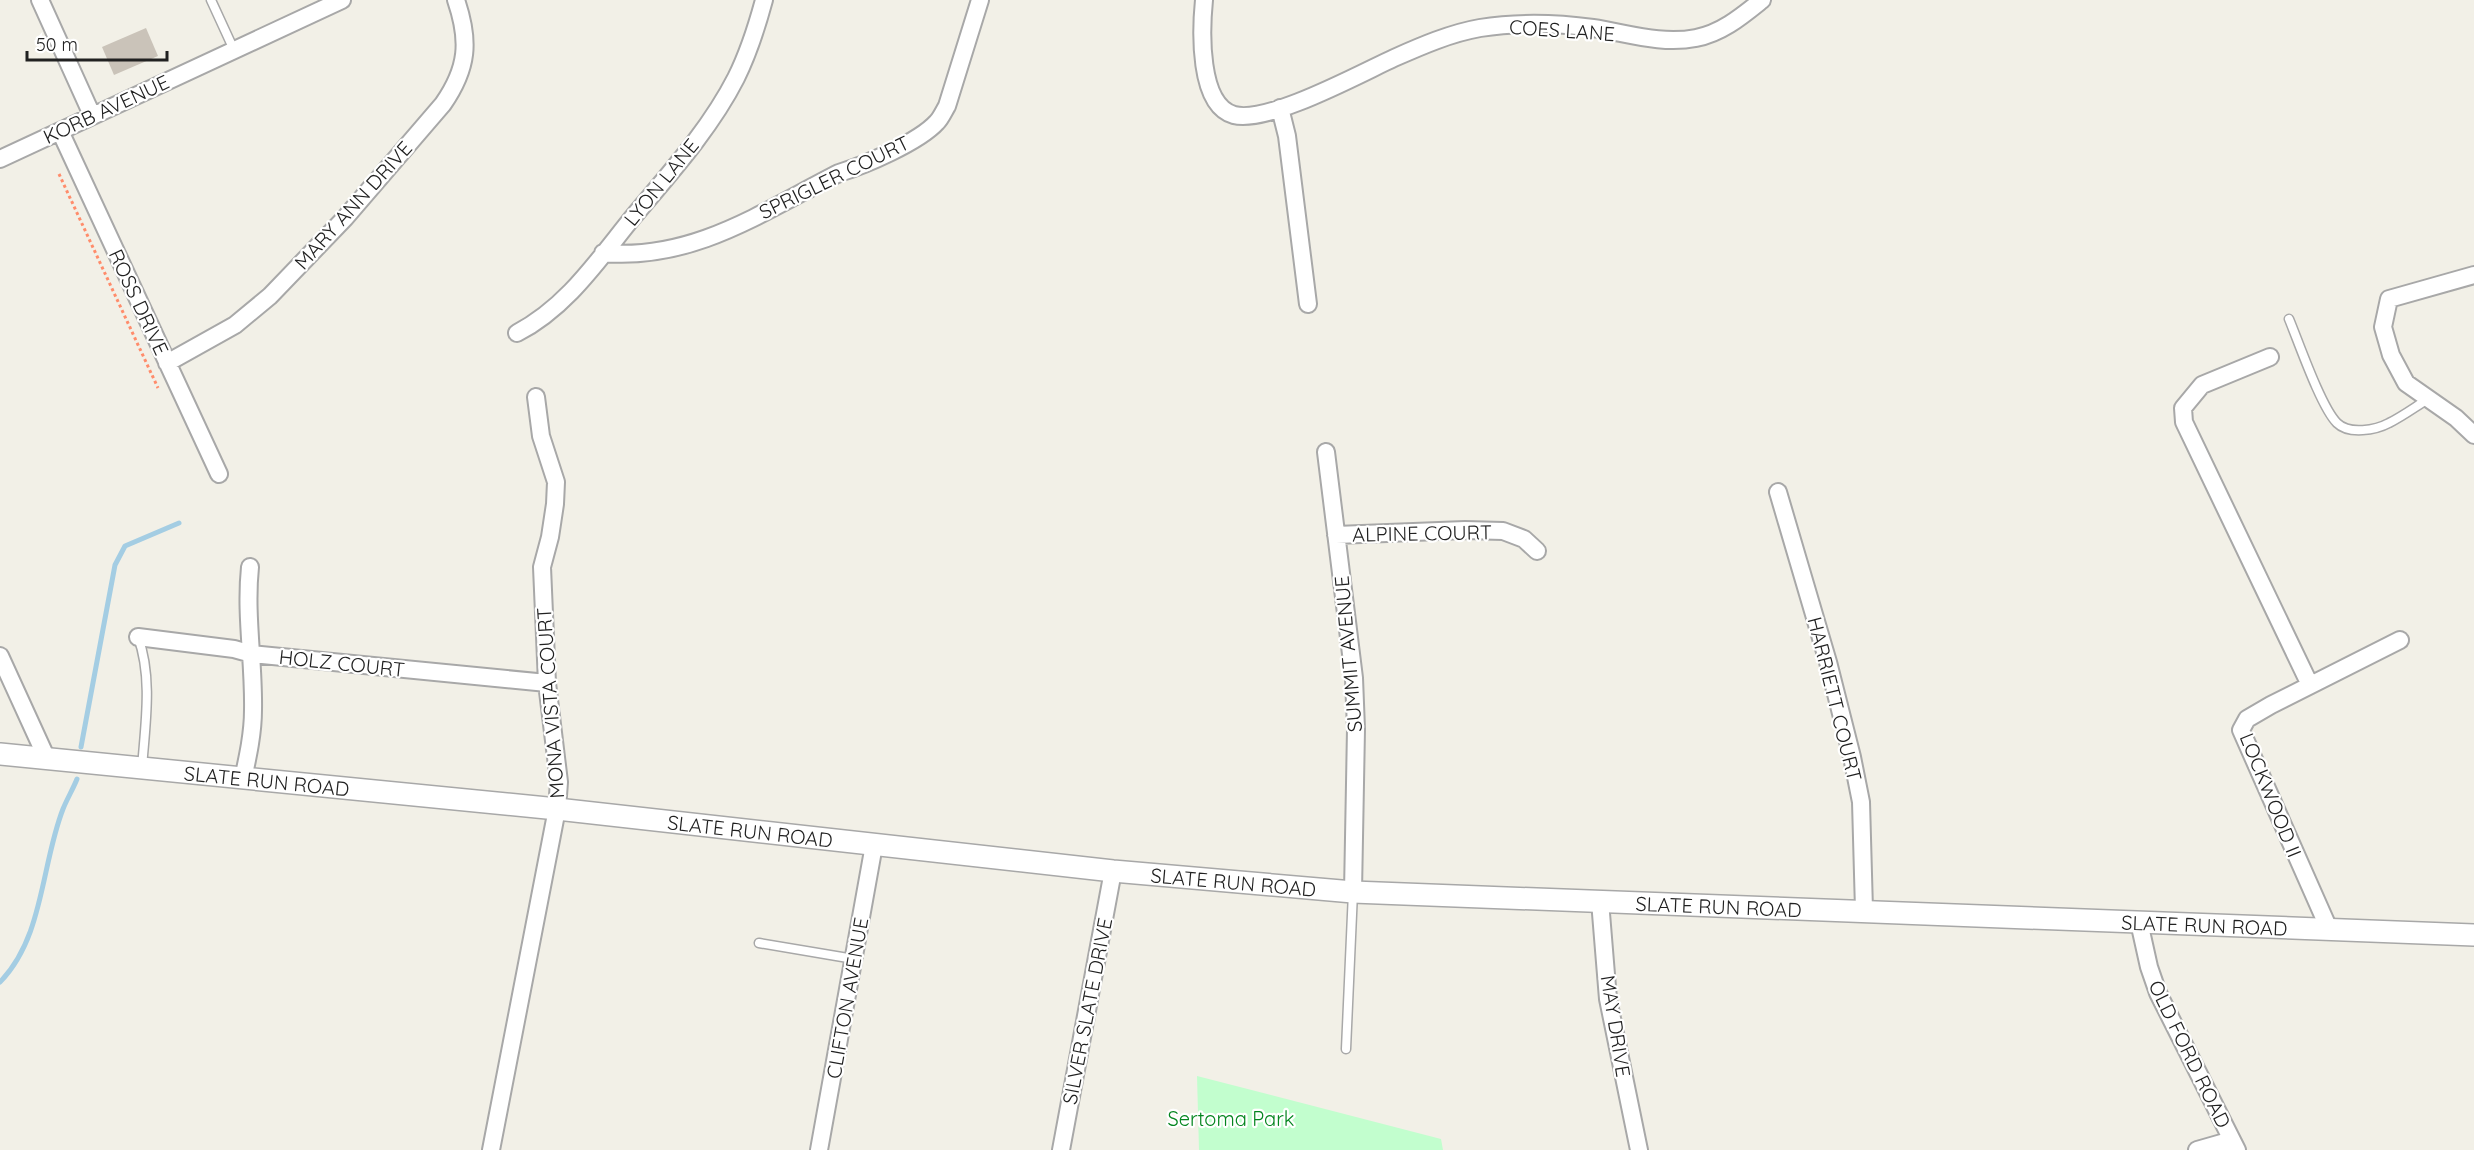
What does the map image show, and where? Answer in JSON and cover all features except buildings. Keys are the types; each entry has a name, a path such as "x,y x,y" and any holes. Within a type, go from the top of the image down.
{"street":[{"path":"40,0 92,116"},
{"name":"KORB AVENUE","path":"0,159 342,0"},
{"name":"MARY ANN DRIVE","path":"167,363 235,325 270,296 345,218 443,104 455,87 466,53 462,18 456,0"},
{"name":"LYON LANE","path":"517,333 541,319 568,296 686,154 735,79 745,58 764,0"},
{"name":"SPRIGLER COURT","path":"603,253 628,255 657,252 682,248 709,239 839,173 860,166 927,132 939,121 947,106 980,0"},
{"name":"COES LANE","path":"1204,0 1203,54 1208,87 1215,101 1224,111 1236,116 1252,115 1280,108 1318,95 1397,57 1479,28 1535,24 1592,28 1650,39 1697,38 1718,31 1737,20 1762,0"},
{"path":"1280,108 1287,135 1308,304"},
{"name":"ROSS DRIVE","path":"60,131 219,474"},
{"path":"2474,275 2389,299 2383,327 2391,355 2406,383 2456,418 2474,435"},
{"path":"2270,357 2202,385 2183,408 2184,422 2310,686"},
{"name":"MONA VISTA COURT","path":"491,1150 557,809 559,782 547,683 542,567 550,537 556,482 541,436 536,397"},
{"name":"SUMMIT AVENUE","path":"1326,452 1354,678 1356,751 1353,892"},
{"name":"HARRIETT COURT","path":"1778,492 1828,662 1852,757 1861,802 1864,910"},
{"name":"ALPINE COURT","path":"1336,535 1465,530 1503,531 1524,539 1537,551"},
{"path":"243,778 253,711 248,600 250,567"},
{"name":"HOLZ COURT","path":"138,638 234,649 252,654 547,683"},
{"name":"LOCKWOOD II","path":"2329,929 2241,730 2247,719 2400,640"},
{"path":"0,656 47,759"},
{"name":"SLATE RUN ROAD","path":"0,754 557,809 1113,872 1353,892 2474,935"},
{"name":"CLIFTON AVENUE","path":"819,1150 874,845"},
{"name":"SILVER SLATE DRIVE","path":"1061,1150 1113,872"},
{"name":"MAY DRIVE","path":"1600,902 1608,999 1639,1150"},
{"name":"OLD FORD ROAD","path":"2139,922 2148,967 2158,993 2234,1145"},
{"path":"2197,1150 2234,1145"}],"lane":[{"path":"210,0 234,50"},
{"path":"2289,319 2327,409 2338,425 2352,430 2371,429 2388,424 2428,399"},
{"path":"138,638 144,654 146,698 142,768"},
{"path":"1346,1049 1353,892"},
{"path":"759,943 855,959"}],"path":[{"path":"54,164 162,398"}],"green space":[{"name":"Sertoma Park","path":"1197,1076 1441,1139 1443,1150 1199,1150"}],"waterway":[{"path":"81,747 115,565 125,546 179,523"},
{"path":"0,982 14,964 25,944 40,900 56,831 77,779"}]}
